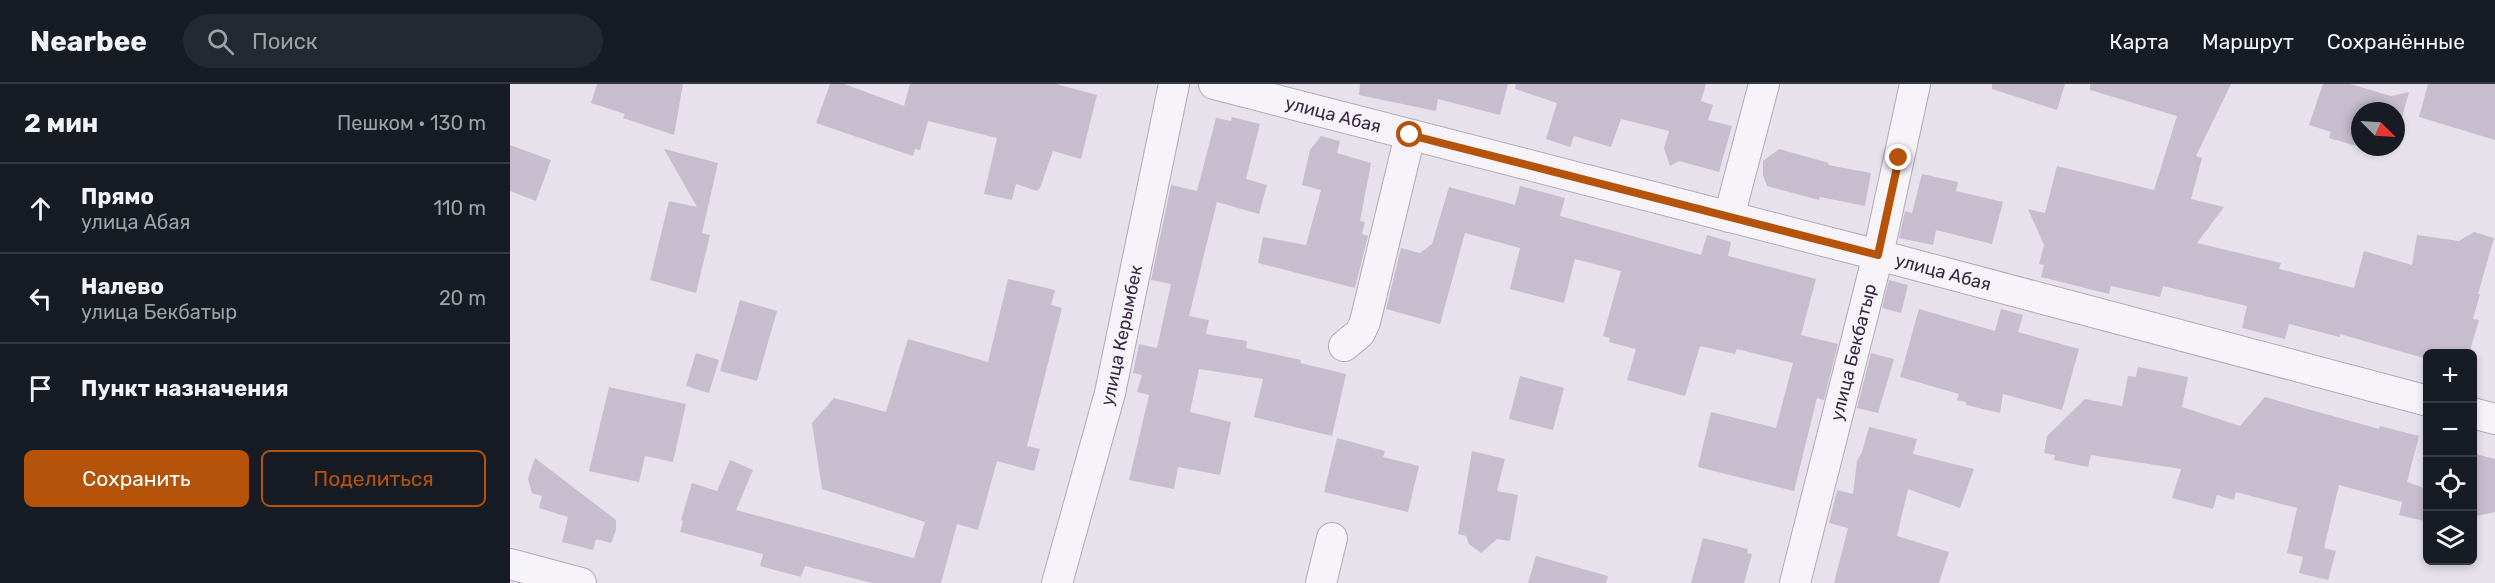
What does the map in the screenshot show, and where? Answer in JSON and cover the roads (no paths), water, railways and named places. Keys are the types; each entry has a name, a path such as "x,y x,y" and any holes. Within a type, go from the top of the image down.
{"street":[{"name":"улица Керымбек","path":"1057,583 1110,393 1174,84"},
{"name":"улица Абая","path":"1214,84 1878,255 2423,400"},
{"path":"1729,217 1764,84"},
{"name":"улица Бекбатыр","path":"1796,583 1878,255 1916,84"},
{"path":"1344,346 1360,333 1365,322 1410,135"},
{"path":"2477,414 2495,419"},
{"path":"1321,583 1332,538"},
{"path":"510,564 581,583"}]}
